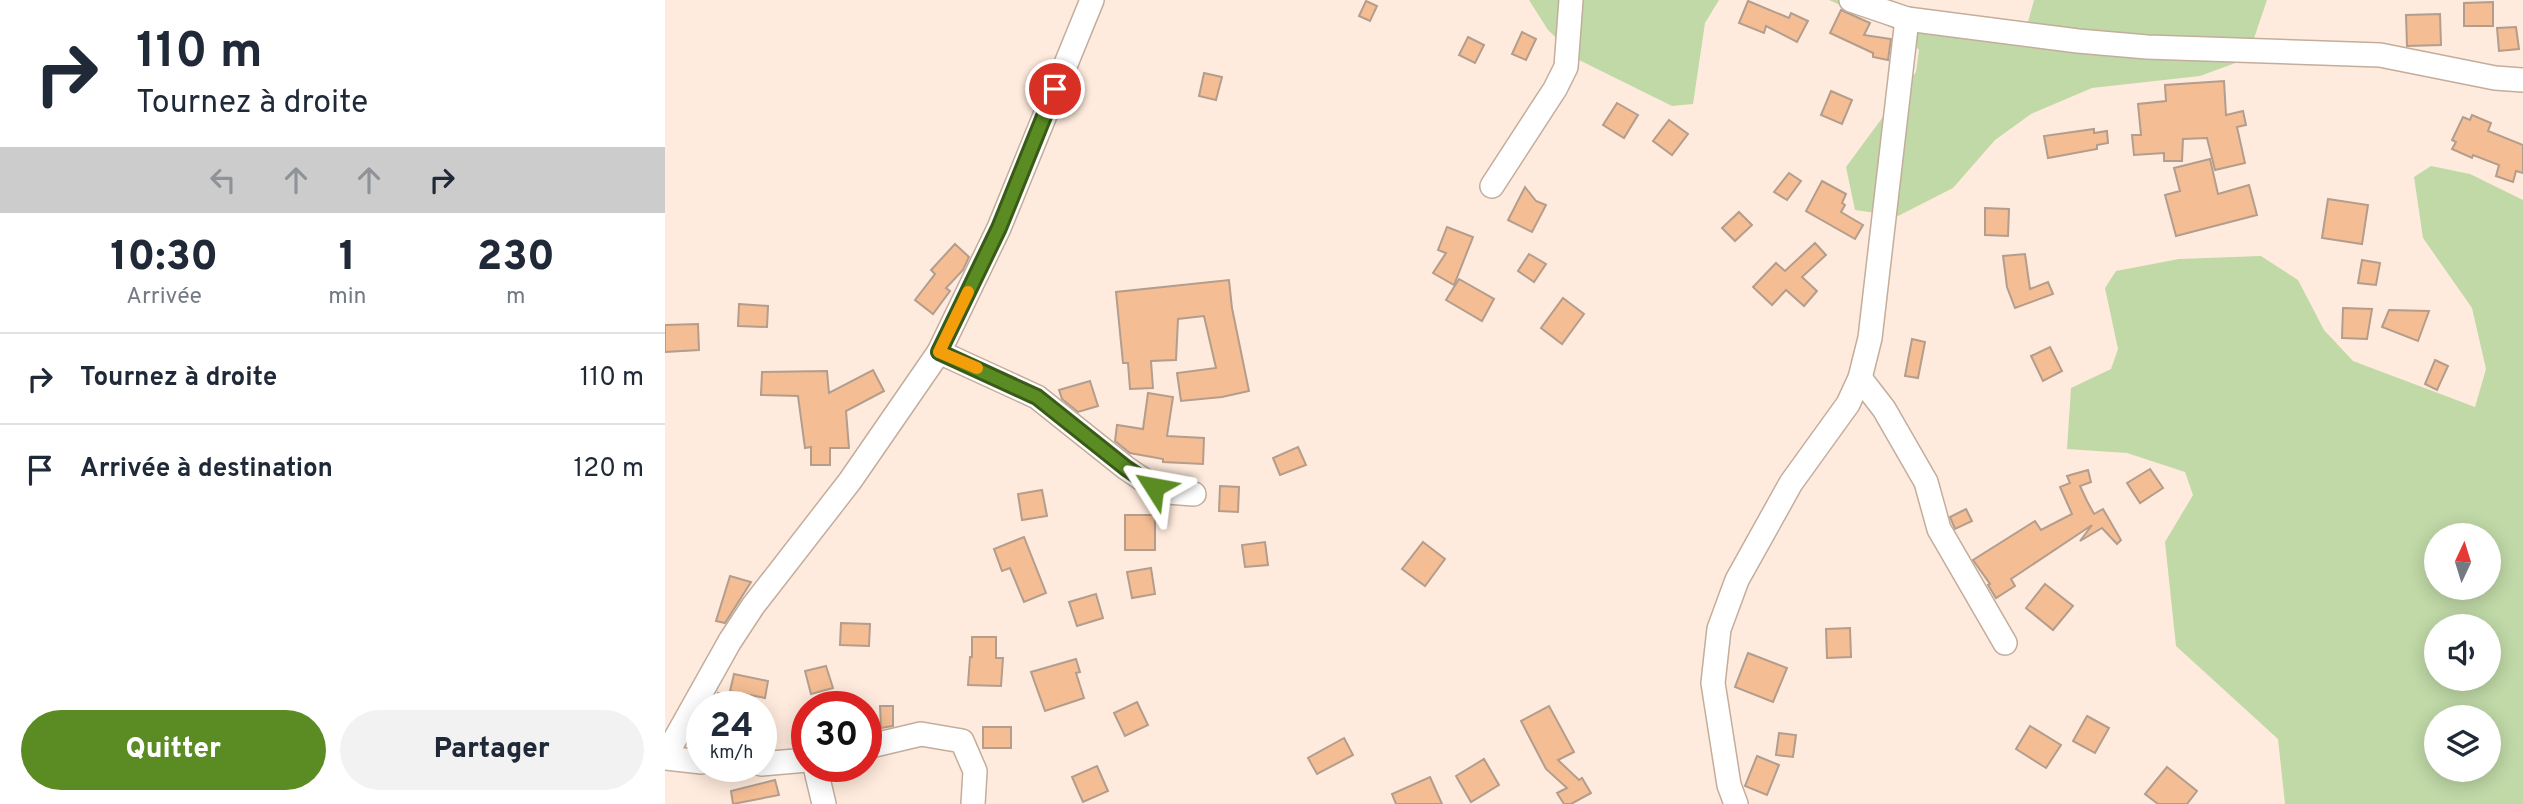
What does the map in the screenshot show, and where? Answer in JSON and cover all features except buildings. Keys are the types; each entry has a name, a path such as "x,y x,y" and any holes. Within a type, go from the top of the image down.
{"street":[{"path":"686,760 665,757 730,641 753,606 850,481 939,352 999,228 1092,0"},
{"path":"1492,186 1566,68 1571,0"},
{"path":"1851,0 1907,19 2078,41 2147,47 2380,55 2495,78 2523,80"},
{"path":"1736,804 1729,785 1713,683 1719,629 1737,580 1784,495 1848,404 1860,378 1873,313 1907,19"},
{"path":"939,352 1037,397 1154,487 1167,492 1194,494"},
{"path":"1860,378 1884,409 1926,482 1939,529 2005,643"},
{"path":"882,743 921,734 962,741 975,771 973,804"},
{"path":"819,782 824,804"}],"green space":[{"path":"1529,0 1719,0 1705,23 1693,104 1672,106 1579,60 1548,30"},
{"path":"1829,0 1872,0 2025,33 2034,0 2267,0 2251,47 2238,62 2200,76 2092,88 2031,114 1995,140 1953,188 1898,216 1855,210 1846,167 1916,72 1919,50 1905,34"},
{"path":"2431,166 2470,174 2523,200 2523,804 2285,804 2278,739 2176,646 2165,542 2193,495 2185,472 2127,453 2067,449 2071,388 2111,369 2118,349 2105,288 2116,271 2179,259 2261,256 2298,280 2324,330 2353,361 2475,407 2486,369 2472,308 2423,238 2414,177"}],"slow traffic":[{"path":"968,292 939,352 977,368"}],"route":[{"path":"1055,89 999,228 939,352 1037,397 1154,487"}]}
